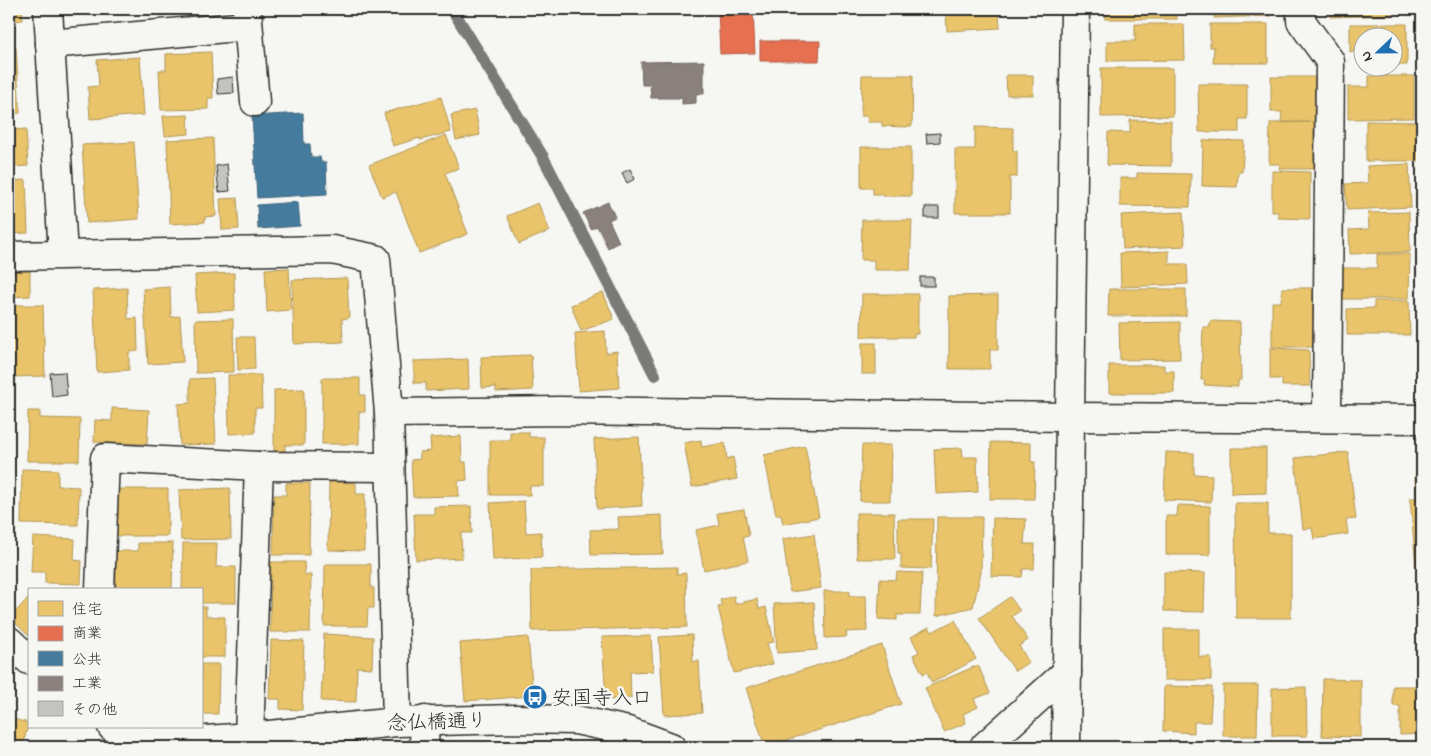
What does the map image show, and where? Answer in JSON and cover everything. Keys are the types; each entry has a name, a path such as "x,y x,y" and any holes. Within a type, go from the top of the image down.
{"street":[{"path":"48,9 63,254"},
{"path":"1066,747 1075,9"},
{"path":"1301,9 1301,21 1330,61 1327,418"},
{"path":"50,44 248,18 255,102"},
{"path":"9,256 332,250 376,260 389,413 397,722"},
{"path":"389,413 559,411 1422,419"},
{"path":"100,588 105,458 259,466 390,467"},
{"path":"249,737 259,466"},
{"path":"9,642 28,659"},
{"path":"984,747 1067,672"},
{"path":"424,747 425,720"},
{"name":"念仏橋通り","path":"114,728 139,740 192,741 425,720 576,720 628,731 671,747"}],"building: 住宅":[{"path":"9,9 22,9 23,20 9,21"},
{"path":"87,9 134,9 134,10 90,13"},
{"path":"946,9 999,9 1000,28 947,31"},
{"path":"1105,9 1177,9 1177,19 1105,19"},
{"path":"1214,9 1270,9 1271,16 1214,18"},
{"path":"1330,9 1392,9 1392,15 1330,17"},
{"path":"1135,24 1184,24 1185,60 1107,61 1107,41 1135,41"},
{"path":"1210,24 1268,24 1268,63 1213,63 1214,47 1210,47"},
{"path":"1350,24 1407,24 1407,65 1404,65 1404,28 1354,28 1354,52 1350,52"},
{"path":"16,48 20,113 9,114 9,49"},
{"path":"211,52 213,98 208,98 208,109 161,110 159,70 166,70 166,54"},
{"path":"140,57 144,115 90,119 88,87 99,86 97,60"},
{"path":"1101,68 1173,68 1173,116 1101,117"},
{"path":"862,75 913,75 912,126 882,126 882,122 867,122 868,116 861,116"},
{"path":"1006,75 1033,75 1033,95 1007,95"},
{"path":"1404,76 1414,76 1414,118 1348,119 1348,87 1369,87 1369,78 1404,78"},
{"path":"1271,77 1315,77 1314,122 1281,122 1282,112 1271,112"},
{"path":"1198,84 1247,84 1247,119 1239,119 1239,132 1199,132"},
{"path":"441,97 451,132 393,146 384,113"},
{"path":"475,110 480,135 456,140 451,115"},
{"path":"188,115 189,134 165,136 163,116"},
{"path":"1130,120 1171,121 1171,166 1107,165 1108,132 1130,133"},
{"path":"1366,121 1421,122 1421,161 1366,161"},
{"path":"1314,122 1314,169 1279,169 1280,164 1269,164 1270,123"},
{"path":"975,127 1013,128 1013,151 1017,151 1017,177 1010,177 1010,213 955,213 955,149 975,149"},
{"path":"26,129 28,166 9,167 9,130"},
{"path":"446,135 459,168 445,173 468,234 419,253 396,192 382,197 369,165"},
{"path":"213,138 216,216 205,217 205,222 170,224 167,140"},
{"path":"1203,140 1244,141 1242,172 1238,172 1237,187 1202,186"},
{"path":"134,142 139,219 87,223 82,145"},
{"path":"861,147 911,147 911,196 883,196 883,194 873,194 873,188 861,188"},
{"path":"1409,164 1411,207 1347,210 1345,184 1368,183 1367,166"},
{"path":"1272,171 1310,172 1310,219 1278,218 1278,212 1272,212"},
{"path":"1137,173 1191,174 1190,207 1120,206 1120,178 1137,178"},
{"path":"26,180 28,233 9,234 9,181"},
{"path":"237,198 239,229 222,230 220,199"},
{"path":"538,203 550,231 519,244 507,216"},
{"path":"1183,212 1185,246 1123,249 1121,215"},
{"path":"1409,212 1410,252 1350,254 1349,230 1369,229 1368,213"},
{"path":"862,220 912,220 910,270 874,270 874,260 861,260"},
{"path":"1169,251 1169,264 1187,264 1188,284 1121,287 1120,253"},
{"path":"1377,254 1410,254 1409,299 1340,299 1340,268 1377,268"},
{"path":"289,268 291,310 267,312 265,269"},
{"path":"30,271 30,296 9,297 9,272"},
{"path":"234,273 235,310 197,312 195,275"},
{"path":"347,278 349,318 342,319 343,342 294,344 292,280"},
{"path":"170,287 171,317 180,316 183,362 148,364 143,289"},
{"path":"127,288 128,319 137,318 138,351 129,352 129,370 97,372 93,290"},
{"path":"1282,288 1313,288 1313,347 1272,347 1272,302 1281,302"},
{"path":"1109,289 1186,289 1186,316 1108,316"},
{"path":"603,292 614,319 581,331 571,305"},
{"path":"862,294 918,294 918,334 914,334 914,337 861,337"},
{"path":"998,295 998,350 990,350 990,369 949,369 949,296"},
{"path":"9,299 10,305 43,305 45,376 9,377"},
{"path":"1374,301 1409,301 1410,335 1347,335 1347,309 1374,308"},
{"path":"233,319 234,372 196,373 195,320"},
{"path":"1210,321 1240,322 1241,380 1238,380 1238,387 1204,385 1205,380 1201,380 1203,327 1210,327"},
{"path":"1180,322 1180,359 1120,360 1119,323"},
{"path":"605,331 606,353 617,351 619,388 579,391 575,333"},
{"path":"237,337 254,337 255,369 238,370"},
{"path":"862,343 876,343 876,374 862,374"},
{"path":"1270,348 1309,350 1310,386 1282,386 1282,379 1270,379"},
{"path":"531,355 533,390 496,392 496,387 482,388 481,357"},
{"path":"468,359 469,389 426,391 426,383 414,383 414,361"},
{"path":"1109,365 1164,365 1164,371 1174,371 1174,393 1109,393"},
{"path":"228,375 261,375 262,408 255,408 255,433 229,434"},
{"path":"213,378 216,444 180,445 178,404 190,403 190,379"},
{"path":"322,378 360,378 360,395 365,395 365,412 359,412 359,444 322,444"},
{"path":"304,389 304,445 285,445 285,451 274,451 274,390"},
{"path":"112,408 149,410 147,444 94,442 95,420 112,421"},
{"path":"28,411 40,411 40,418 80,419 79,461 27,461"},
{"path":"510,432 529,432 529,437 544,437 544,486 530,486 530,495 490,495 490,440 510,440"},
{"path":"461,436 462,462 466,462 467,480 458,481 459,496 413,497 411,460 420,459 420,452 431,451 430,438"},
{"path":"639,437 642,506 597,509 594,439"},
{"path":"701,440 702,447 725,443 727,459 733,457 737,479 692,487 684,443"},
{"path":"991,442 1031,443 1031,462 1035,462 1034,499 990,499"},
{"path":"862,445 891,445 890,501 860,501"},
{"path":"805,446 819,517 783,524 781,514 776,515 764,455"},
{"path":"962,448 963,457 977,457 978,492 936,494 934,449"},
{"path":"1231,448 1266,448 1266,493 1231,494"},
{"path":"1166,452 1194,453 1194,474 1212,475 1211,502 1164,500"},
{"path":"1348,452 1356,519 1346,520 1348,534 1314,539 1312,528 1303,529 1295,458"},
{"path":"22,469 58,470 58,486 79,487 78,525 21,524"},
{"path":"1422,475 1422,567 1416,567 1410,498 1417,498 1415,476"},
{"path":"329,482 356,483 356,494 365,494 364,551 328,550"},
{"path":"286,483 310,483 309,555 273,555 274,495 286,495"},
{"path":"230,488 231,539 181,540 179,490"},
{"path":"118,489 168,489 168,536 117,536"},
{"path":"524,501 526,533 541,532 542,557 493,560 490,503"},
{"path":"1235,503 1268,503 1268,533 1291,533 1291,618 1236,618"},
{"path":"1178,505 1210,506 1210,555 1166,555 1166,516 1177,516"},
{"path":"471,506 472,533 461,533 462,558 416,560 414,514 434,514 434,507"},
{"path":"744,509 749,536 743,537 748,561 704,570 696,530 719,525 717,513"},
{"path":"856,513 894,513 895,559 857,559"},
{"path":"662,515 663,554 591,555 590,530 619,529 618,517"},
{"path":"937,517 982,517 981,572 973,607 936,616"},
{"path":"993,518 1026,519 1024,544 1035,544 1034,569 1023,569 1022,577 991,576"},
{"path":"898,519 933,519 931,569 901,568 901,553 898,553"},
{"path":"814,534 821,588 790,592 783,539"},
{"path":"33,537 75,539 74,560 82,561 81,584 45,583 45,572 31,572"},
{"path":"138,543 173,543 172,588 116,588 116,551 138,551"},
{"path":"183,543 217,543 216,567 236,567 236,603 202,603 202,588 182,588"},
{"path":"271,562 304,562 305,575 311,575 310,632 270,632"},
{"path":"325,564 371,564 371,588 374,588 374,608 368,608 367,626 324,626"},
{"path":"677,567 677,574 686,573 687,627 532,631 531,570"},
{"path":"897,572 922,573 920,615 897,615 897,620 878,619 880,579 896,580"},
{"path":"1164,572 1205,573 1204,612 1164,611"},
{"path":"824,591 850,591 849,596 866,596 867,631 846,632 847,637 825,638"},
{"path":"734,596 735,604 757,599 759,609 766,607 774,642 767,643 773,664 734,673 718,607 722,606 720,600"},
{"path":"1010,597 1020,611 1012,616 1028,640 1019,646 1029,662 1015,671 979,618"},
{"path":"28,598 28,635 10,618"},
{"path":"814,602 817,650 777,653 774,604"},
{"path":"202,607 206,607 206,616 225,617 225,657 202,657"},
{"path":"955,620 976,659 932,683 927,672 923,674 913,655 919,652 911,637 929,627 932,632"},
{"path":"1164,629 1199,629 1199,657 1211,657 1211,680 1164,680"},
{"path":"324,634 373,637 372,668 357,667 356,702 321,701"},
{"path":"692,635 693,662 699,661 702,713 664,715 659,637"},
{"path":"651,636 653,671 630,672 631,698 606,700 602,637"},
{"path":"528,637 533,696 465,701 460,643"},
{"path":"271,640 304,641 302,710 280,709 280,699 269,699"},
{"path":"882,645 901,704 765,747 746,688"},
{"path":"202,664 219,664 218,714 202,714"},
{"path":"978,665 990,693 974,699 978,707 963,714 966,723 944,732 925,688"},
{"path":"1323,679 1361,680 1361,737 1322,736"},
{"path":"1223,685 1258,685 1257,736 1223,736"},
{"path":"1164,686 1212,687 1210,722 1194,722 1194,733 1163,731"},
{"path":"1393,686 1422,686 1422,734 1400,735 1400,706 1393,706"},
{"path":"1306,687 1307,736 1272,736 1272,688"},
{"path":"9,718 28,723 22,747 9,747"}],"building: 商業":[{"path":"718,9 753,9 755,53 720,54"},
{"path":"760,41 820,41 819,61 760,61"}],"building: 公共":[{"path":"303,113 304,144 310,144 311,157 320,157 321,162 326,162 327,194 257,198 252,116"},
{"path":"298,202 300,226 258,229 257,205"}],"building: 工業":[{"path":"704,61 704,94 696,94 696,103 682,104 682,98 651,98 650,85 642,85 641,62"},
{"path":"608,202 615,217 609,220 619,242 608,248 597,226 591,229 583,213"}],"building: その他":[{"path":"233,77 234,93 218,94 217,79"},
{"path":"940,133 940,142 927,143 926,134"},
{"path":"227,164 230,191 219,192 216,166"},
{"path":"630,169 635,179 627,183 622,173"},
{"path":"925,207 939,207 939,218 925,218"},
{"path":"920,277 934,277 934,286 920,286"},
{"path":"65,372 67,395 52,397 50,373"}],"waterway":[{"path":"452,9 543,157 655,375"}],"place":[{"name":"安国寺入口","path":"535,697"}]}
